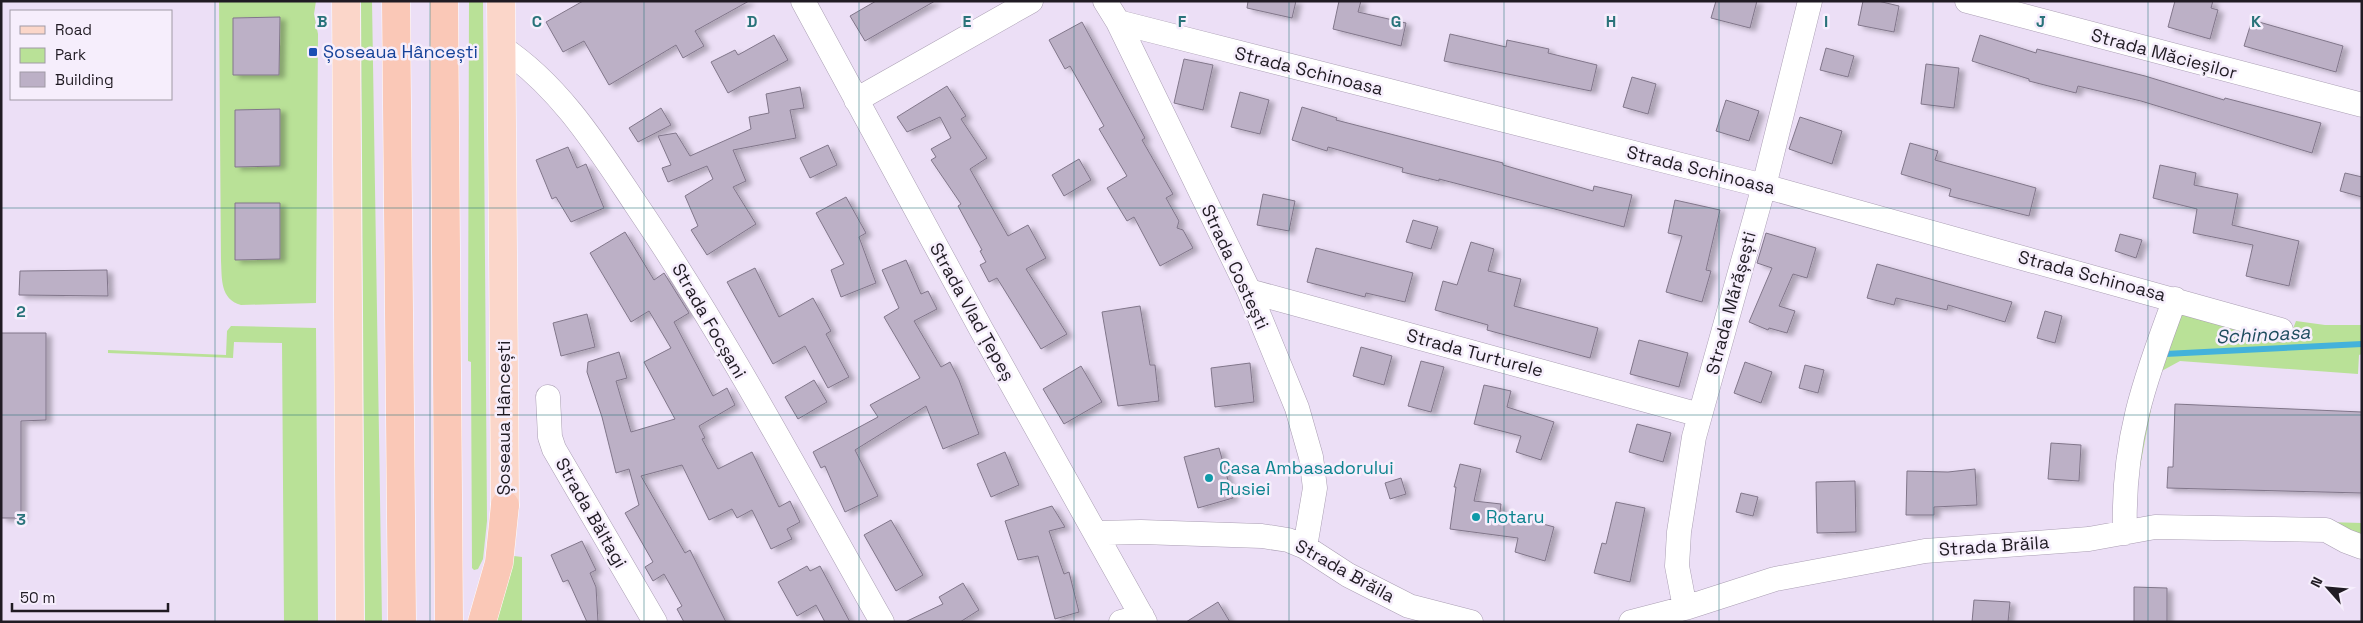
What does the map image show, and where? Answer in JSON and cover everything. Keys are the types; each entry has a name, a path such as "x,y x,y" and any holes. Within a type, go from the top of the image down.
{"highway":[{"path":"396,1 402,622"},
{"path":"444,1 449,622"},
{"name":"Șoseaua Hâncești","path":"482,622 499,563 505,505"}],"main road":[{"path":"346,1 350,622"},
{"name":"Șoseaua Hâncești","path":"501,1 505,505"}],"street":[{"name":"Strada Vlad Țepeș","path":"803,1 1096,533 1136,620"},
{"path":"856,100 1032,1"},
{"name":"Strada Costești","path":"1105,1 1118,22 1249,291 1297,408 1311,457 1315,488 1305,547"},
{"name":"Strada Mărășești","path":"1685,608 1677,566 1679,532 1687,474 1700,415 1764,186 1810,1"},
{"name":"Strada Măcieșilor","path":"1967,1 2362,105"},
{"name":"Strada Schinoasa","path":"1118,22 1764,186 2282,330"},
{"name":"Strada Focșani","path":"501,47 524,62 553,90 602,154 680,269 882,622"},
{"name":"Strada Turturele","path":"1249,291 1700,415"},
{"path":"2125,533 2124,497 2130,437 2143,384 2175,299"},
{"name":"Strada Băltagi","path":"548,397 550,437 554,449 655,622"},
{"name":"Strada Brăila","path":"1631,622 1685,608 1775,580 1925,551 2089,539 2155,527 2326,530 2346,542 2362,547"},
{"name":"Strada Brăila","path":"1096,533 1141,532 1262,536 1288,540 1305,547 1412,614 1471,622"}],"green space":[{"path":"219,1 316,1 314,14 318,34 316,303 241,305 234,302 229,298 223,287 221,261","holes":["280,17 279,75 234,75 233,18","235,110 280,110 280,166 235,167","236,203 280,203 280,259 235,260"]},
{"path":"361,1 372,1 382,622 365,622"},
{"path":"469,1 483,1 487,521 483,559 478,569 474,570 472,568 471,362 468,361"},
{"path":"2183,312 2289,339 2296,321 2325,325 2362,325 2362,354 2359,355 2358,374 2180,361 2158,373 2134,498 2133,465 2169,331"},
{"path":"231,326 316,328 318,622 284,622 282,343 234,342 233,358 108,353 108,350 226,355 227,331"},
{"path":"2327,522 2362,523 2362,536"},
{"path":"514,556 522,557 522,622 496,622"}],"building":[{"path":"583,1 749,1 695,31 704,46 683,58 676,45 609,85 584,41 563,52 546,22"},
{"path":"876,1 935,1 865,41 850,16"},
{"path":"1248,1 1296,1 1292,18 1247,8"},
{"path":"1339,1 1361,1 1358,12 1406,23 1401,46 1333,29"},
{"path":"1716,1 1757,1 1750,28 1711,18"},
{"path":"1863,1 1878,1 1899,6 1894,32 1858,25"},
{"path":"2175,1 2213,1 2211,8 2218,10 2210,39 2168,27"},
{"path":"280,17 279,75 233,75 233,18"},
{"path":"2252,20 2343,46 2336,72 2244,46"},
{"path":"1082,22 1145,138 1142,140 1173,194 1166,198 1179,221 1177,228 1183,230 1193,248 1160,266 1134,217 1127,221 1107,188 1127,176 1099,129 1104,126 1070,66 1065,69 1049,40"},
{"path":"1450,34 1506,47 1507,40 1549,49 1548,53 1597,65 1591,91 1444,61"},
{"path":"774,35 788,60 728,93 711,62 735,50 738,55"},
{"path":"1980,35 2036,53 2037,49 2145,76 2224,100 2225,98 2321,123 2312,153 2141,101 2078,86 2076,93 2029,81 2029,79 1972,61"},
{"path":"1826,48 1854,56 1848,77 1820,70"},
{"path":"1184,59 1213,65 1203,110 1174,103"},
{"path":"1926,64 1959,68 1954,108 1921,104"},
{"path":"1632,77 1656,84 1648,114 1623,107"},
{"path":"947,86 966,116 961,119 987,158 970,169 1008,236 1028,225 1046,258 1026,269 1067,334 1041,349 997,278 989,282 980,265 986,262 980,251 982,250 958,206 961,204 931,160 936,157 931,149 951,138 940,117 907,132 897,117"},
{"path":"800,87 804,108 790,110 796,138 733,150 746,181 733,187 756,224 707,255 691,230 698,226 685,196 713,179 707,166 668,182 662,168 671,165 658,136 676,133 690,156 751,129 749,117 769,113 766,94"},
{"path":"1240,92 1269,100 1260,134 1231,127"},
{"path":"1726,100 1759,111 1749,141 1716,131"},
{"path":"1302,107 1337,118 1336,120 1503,163 1503,165 1593,191 1594,186 1632,195 1624,227 1439,179 1439,181 1402,172 1403,168 1328,147 1327,151 1292,140"},
{"path":"661,108 671,125 638,142 629,128"},
{"path":"280,109 280,166 235,167 235,110"},
{"path":"1800,117 1842,131 1832,164 1789,149"},
{"path":"1910,143 1938,151 1935,160 2036,188 2029,216 1949,196 1951,189 1901,174"},
{"path":"828,145 837,165 810,178 800,158"},
{"path":"568,147 577,168 586,164 604,208 571,222 556,197 552,199 536,160"},
{"path":"1079,159 1091,180 1064,196 1052,175"},
{"path":"2160,165 2196,173 2194,185 2238,194 2232,225 2299,241 2289,286 2246,276 2253,245 2193,233 2197,209 2153,198"},
{"path":"2345,173 2362,177 2362,197 2340,191"},
{"path":"1263,194 1295,201 1289,231 1257,225"},
{"path":"846,197 866,233 859,237 876,283 841,297 831,270 844,264 816,213"},
{"path":"1675,200 1720,210 1706,270 1711,271 1702,302 1666,292 1682,236 1668,233"},
{"path":"235,203 280,203 280,259 235,260"},
{"path":"1413,220 1438,227 1431,249 1406,242"},
{"path":"625,232 654,280 664,273 689,313 674,322 713,396 727,388 735,405 699,426 705,438 702,439 718,469 752,452 779,507 790,501 800,522 787,529 792,539 771,549 752,510 737,518 732,509 709,520 682,465 641,476 685,553 690,550 726,622 684,622 677,609 682,606 664,574 653,581 645,567 653,562 625,513 639,505 629,469 616,473 602,417 587,372 588,362 619,352 627,378 616,381 631,432 675,419 644,362 671,348 649,311 631,322 590,253"},
{"path":"1766,233 1816,248 1807,278 1793,274 1779,306 1795,311 1787,333 1769,328 1768,330 1749,322 1772,268 1757,263"},
{"path":"2120,234 2142,240 2136,258 2115,251"},
{"path":"1471,242 1494,249 1488,271 1521,279 1514,306 1598,328 1590,358 1487,330 1488,325 1435,310 1443,281 1457,285"},
{"path":"1316,248 1413,273 1405,302 1366,293 1365,297 1307,282"},
{"path":"906,260 921,294 928,291 937,309 914,321 941,367 950,362 959,380 979,434 943,449 926,406 855,450 878,496 845,512 825,466 821,468 813,452 878,417 870,405 920,378 884,317 899,308 882,270"},
{"path":"1877,264 2012,302 2005,322 1948,305 1947,310 1896,298 1894,305 1867,298"},
{"path":"755,268 779,317 813,298 831,331 826,334 849,377 828,388 805,346 773,364 727,282"},
{"path":"107,270 108,296 19,295 20,271"},
{"path":"1140,306 1150,365 1155,365 1159,401 1118,406 1102,312"},
{"path":"2045,311 2062,316 2055,343 2037,338"},
{"path":"587,314 595,347 561,356 553,323"},
{"path":"1,333 46,333 46,420 21,421 21,518 1,518"},
{"path":"1639,340 1688,353 1679,387 1630,374"},
{"path":"1361,347 1392,356 1384,385 1353,376"},
{"path":"1421,361 1444,367 1431,412 1408,406"},
{"path":"1745,362 1772,372 1761,403 1734,393"},
{"path":"1250,363 1254,402 1215,407 1211,368"},
{"path":"1805,365 1824,370 1818,393 1799,388"},
{"path":"1081,366 1102,402 1064,424 1043,389"},
{"path":"814,380 827,402 798,419 785,397"},
{"path":"1484,385 1511,391 1507,407 1554,422 1541,460 1516,452 1521,436 1474,424"},
{"path":"2175,404 2362,412 2362,493 2167,488 2168,467 2173,467"},
{"path":"1637,424 1671,433 1663,462 1629,452"},
{"path":"2051,443 2081,445 2079,481 2048,479"},
{"name":"Casa Ambasadorului Rusiei","path":"1219,448 1233,498 1198,508 1184,457"},
{"path":"1005,452 1019,485 991,497 977,464"},
{"path":"1460,464 1481,469 1474,501 1501,504 1500,512 1554,527 1545,561 1515,552 1518,538 1450,529 1456,487 1454,487"},
{"path":"1975,469 1977,505 1934,507 1934,515 1906,515 1907,471 1948,472"},
{"path":"1401,478 1406,494 1390,499 1385,483"},
{"path":"1855,481 1856,532 1817,533 1816,482"},
{"path":"1741,493 1758,497 1753,516 1736,512"},
{"path":"1616,502 1645,508 1630,582 1594,573 1602,543 1606,544"},
{"path":"1052,506 1065,527 1049,531 1064,574 1069,572 1079,612 1055,619 1038,556 1018,560 1005,521"},
{"path":"891,520 923,575 896,591 864,535"},
{"path":"582,541 596,570 590,573 596,587 598,622 587,622 568,580 563,582 551,555"},
{"path":"807,566 810,571 820,566 850,622 825,622 816,605 797,616 778,582"},
{"path":"963,583 979,610 960,622 905,622 943,604 939,597"},
{"path":"2134,587 2167,588 2167,622 2134,622"},
{"path":"1974,600 2010,602 2008,622 1972,622"},
{"path":"1218,602 1230,622 1186,622"}],"waterway":[{"name":"Schinoasa","path":"2165,354 2362,344"}],"place":[{"name":"Șoseaua Hâncești","path":"313,52"},
{"name":"Casa Ambasadorului Rusiei","path":"1209,478"},
{"name":"Rotaru","path":"1476,517"}]}
